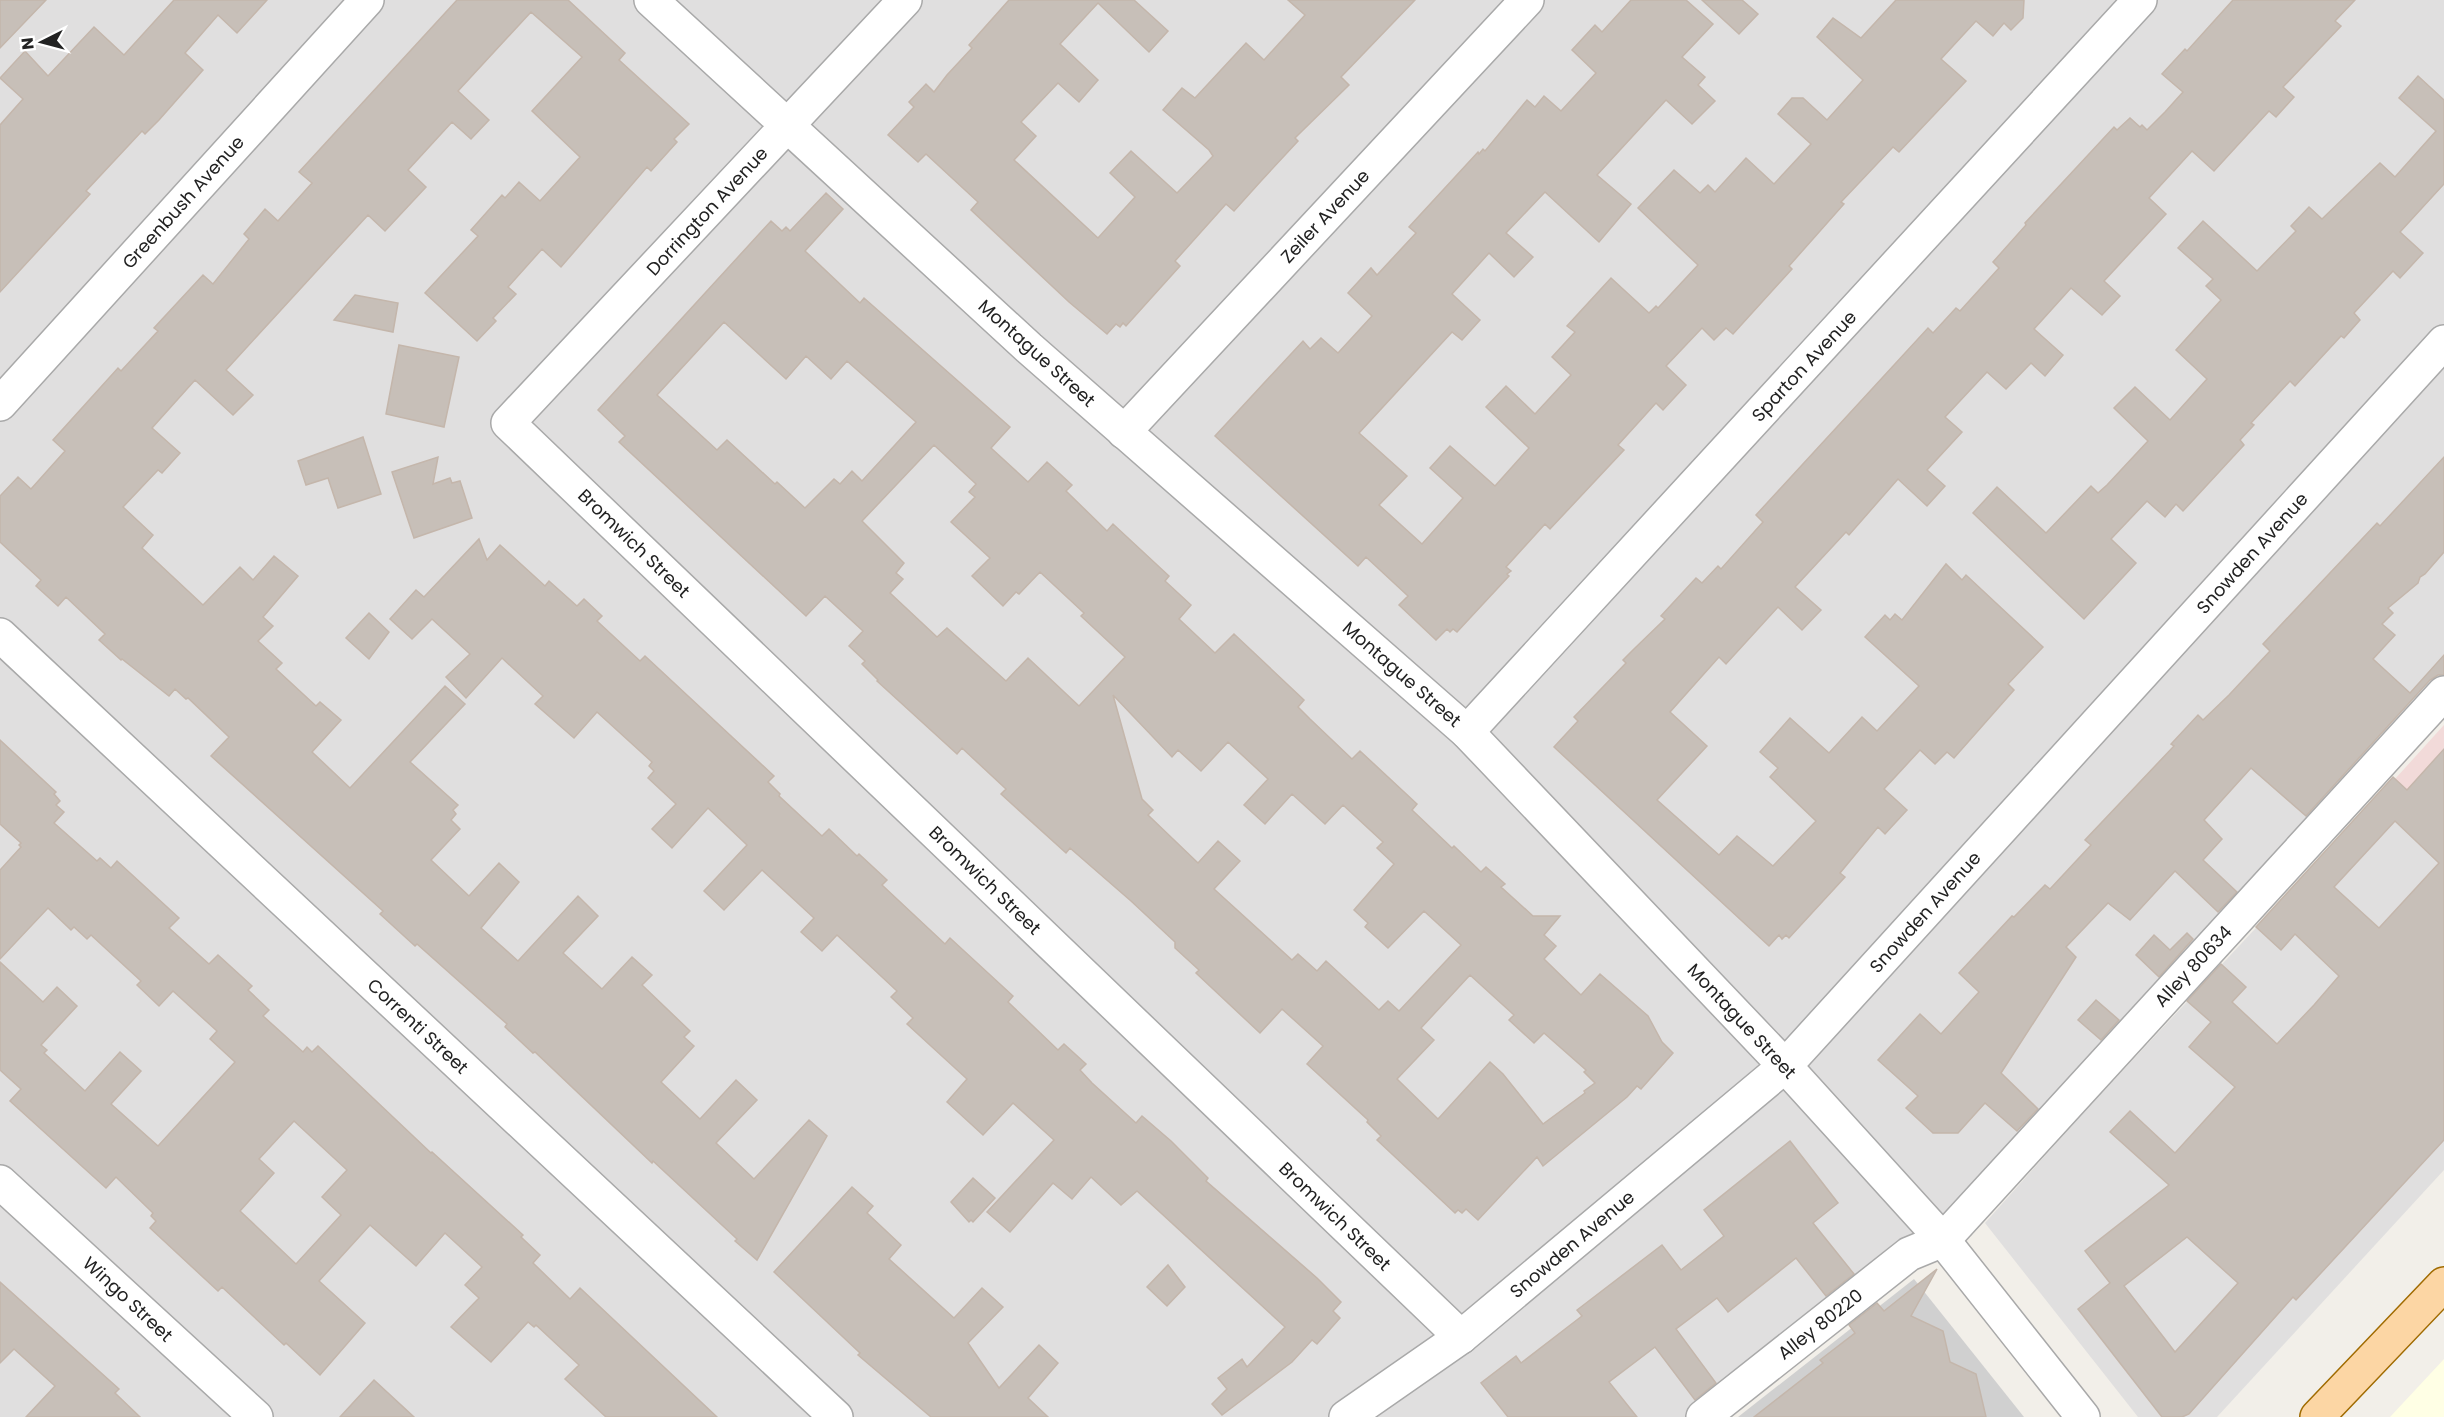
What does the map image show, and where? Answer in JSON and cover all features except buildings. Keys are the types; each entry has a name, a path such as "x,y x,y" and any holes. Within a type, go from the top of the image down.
{"main road":[{"path":"2317,1417 2444,1284"}],"street":[{"name":"Greenbush Avenue","path":"0,404 367,0"},
{"name":"Montague Street","path":"651,0 1124,432 1467,732 1785,1066 1943,1240 2083,1417"},
{"name":"Dorrington Avenue","path":"508,423 905,0"},
{"name":"Zeiler Avenue","path":"1124,432 1527,0"},
{"name":"Sparton Avenue","path":"1467,732 2140,0"},
{"name":"Snowden Avenue","path":"1346,1417 1461,1337 1785,1066 2444,342"},
{"name":"Bromwich Street","path":"508,423 1461,1337"},
{"name":"Correnti Street","path":"0,635 836,1417"},
{"name":"Alley 80634","path":"1943,1240 2444,693"},
{"name":"Wingo Street","path":"0,1182 256,1417"},
{"name":"Alley 80220","path":"1703,1417 1909,1254 1943,1240"}],"shaded area":[{"path":"0,0 2444,0 2444,676 1909,1254 1697,1417 0,1417"},
{"path":"2444,725 2444,824 2395,779"},
{"path":"2395,779 2444,824 2444,1170 2217,1417 2138,1417 1985,1223 2084,1112"},
{"path":"1914,1279 2024,1417 1738,1417"},
{"path":"2444,1359 2444,1417 2390,1417"}]}
